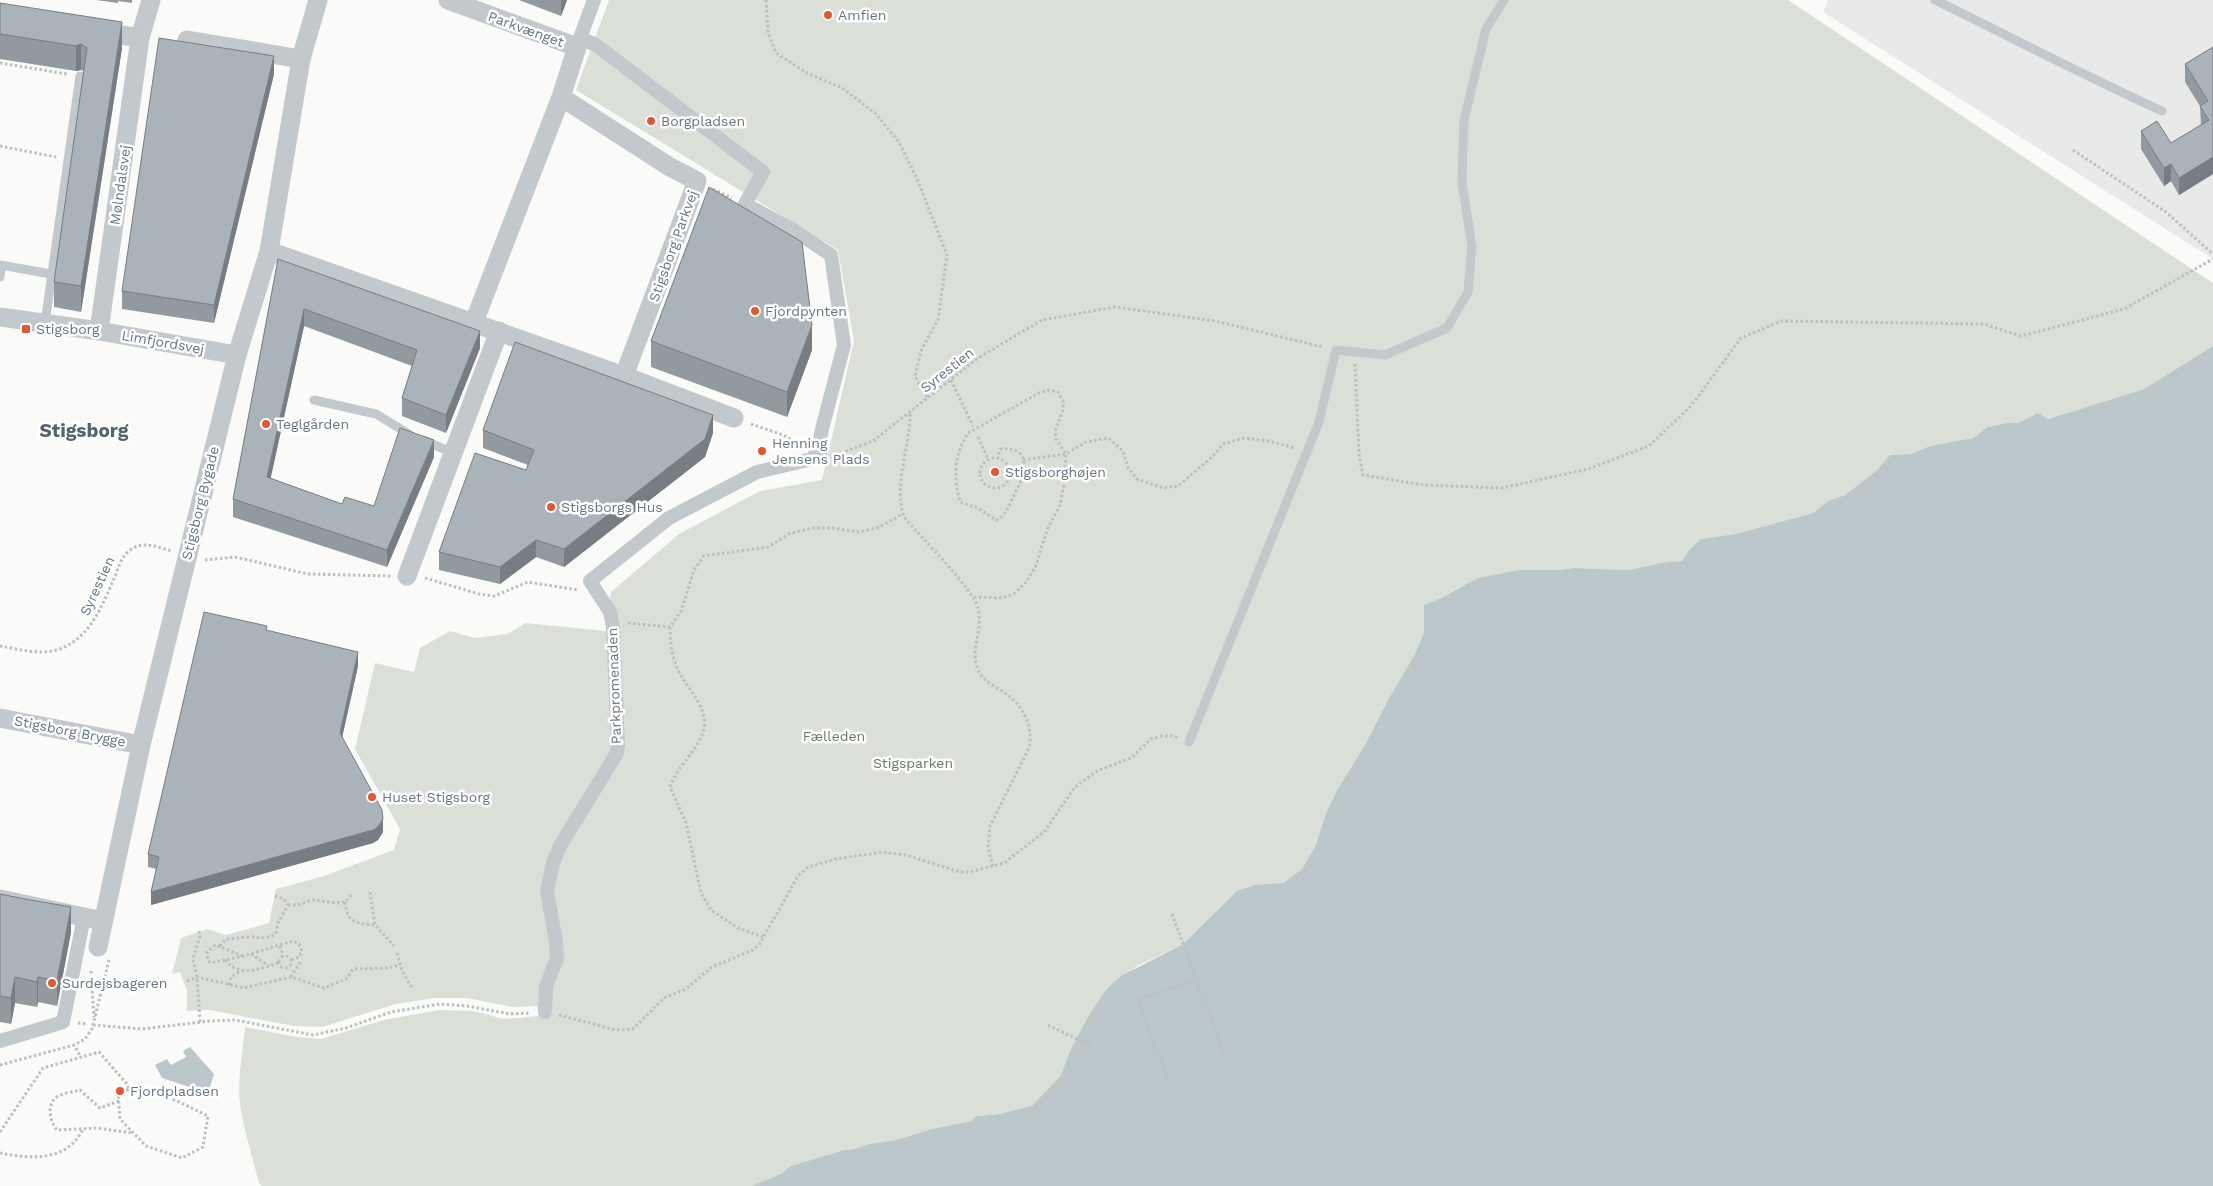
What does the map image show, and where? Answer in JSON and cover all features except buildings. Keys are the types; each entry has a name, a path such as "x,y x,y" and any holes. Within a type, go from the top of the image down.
{"street":[{"name":"Mølndalsvej","path":"99,331 140,38 150,0"},
{"name":"Stigsborg Bygade","path":"98,947 141,745 237,355 269,251 301,59 318,0"},
{"name":"Parkvænget","path":"448,0 578,42"},
{"path":"474,322 561,97 578,42 594,0"},
{"path":"84,28 140,38"},
{"path":"188,40 301,59"},
{"path":"578,42 596,46 763,172 745,204 795,231 831,255 844,345 820,455"},
{"name":"Stigsborg Parkvej","path":"561,97 670,167 697,181 624,376"},
{"path":"269,251 474,322 734,418"},
{"name":"Limfjordsvej","path":"0,317 99,331 237,355"},
{"path":"407,576 499,331"},
{"name":"Parkpromenaden","path":"546,1012 546,986 556,958 556,942 548,891 553,863 560,846 616,753 618,745 613,626 610,612 590,581 669,518 757,472 812,459 820,455"},
{"name":"Stigsborg Brygge","path":"0,718 141,745"},
{"path":"2,899 103,921"},
{"path":"0,1041 63,1022 84,917"}],"lane":[{"path":"1189,742 1319,422 1336,350 1385,355 1447,328 1468,292 1472,246 1462,183 1464,120 1486,29 1504,0"},
{"path":"1935,0 2049,56 2097,82 2162,111"},
{"path":"45,323 80,76"},
{"path":"0,277 1,265 51,274"},
{"path":"314,400 376,414 401,431 453,453"}],"path":[{"path":"766,0 768,32 776,53 808,73 842,88 874,113 899,142 918,181 947,255 938,320 922,348 915,376 928,399"},
{"path":"0,63 80,76"},
{"path":"0,146 67,159"},
{"path":"2073,150 2166,212 2213,254"},
{"path":"697,181 745,204"},
{"path":"1354,353 1359,454 1363,475 1423,485 1502,488 1588,469 1649,446 1691,406 1741,338 1781,321 1983,324 2020,336 2124,309 2213,259"},
{"name":"Syrestien","path":"820,455 873,442 978,358 1042,320 1115,307 1215,321 1336,350"},
{"path":"951,380 973,426"},
{"path":"974,597 1002,598 1015,593 1026,582 1035,568 1047,530 1060,505 1064,485 1066,454 1056,439 1055,431 1063,410 1063,401 1058,392 1048,390 1039,393 968,433 962,444 954,472 960,502 978,508 996,520 1004,515 1022,480 1025,465 1021,455 1011,448 1000,449 997,457"},
{"path":"910,413 910,434 900,482 899,503 902,514 974,597 979,617 974,656 979,672 1009,696 1028,720 1031,743 990,826 988,848 993,866"},
{"path":"734,418 782,436 820,455"},
{"path":"978,437 988,459"},
{"path":"1023,460 1066,454 1086,442 1108,438 1123,451 1128,468 1137,479 1163,488 1178,486 1213,456 1223,444 1244,438 1268,441 1307,452"},
{"path":"997,457 1009,465 1010,479 1005,485 998,488 990,488 980,478 980,470 983,463 988,459 997,457"},
{"path":"763,937 738,928 711,910 701,893 686,823 670,787 674,774 703,734 705,720 701,707 676,666 670,642 670,627 681,611 694,570 704,556 768,547 789,534 812,528 833,528 859,532 880,527 902,514"},
{"name":"Syrestien","path":"0,646 28,652 57,650 77,638 92,625 124,554 136,547 146,545 188,555"},
{"path":"613,626 628,623 670,627"},
{"path":"93,1025 142,1029 235,1020 313,1035 339,1030 386,1013 440,1004 518,1014 546,1012 616,1030 633,1029 664,998 686,989 717,964 753,950 763,937 798,876 808,867 817,863 882,852 906,855 960,872 1004,863 1045,831 1074,788 1097,771 1131,758 1150,739 1172,736 1189,742"},
{"path":"370,892 375,925 394,946"},
{"path":"288,905 298,905 312,900 345,902 353,893"},
{"path":"220,946 226,937 264,939 272,937 276,933 278,923 286,912 288,905 284,899 275,896"},
{"path":"345,902 349,917 357,923 375,925"},
{"path":"1172,914 1225,1056"},
{"path":"199,931 200,936 193,959 198,977 200,1022"},
{"path":"243,956 220,946 214,945 208,949 208,961 211,963 243,956 251,954 293,941 302,948 301,954 291,960 288,967 284,968 278,963"},
{"path":"280,946 283,956 291,960"},
{"path":"0,1065 79,1043 89,1035 110,954 98,947"},
{"path":"397,953 399,965 412,988"},
{"path":"251,954 270,966"},
{"path":"278,963 280,957 283,956"},
{"path":"225,960 232,967 246,972 278,963"},
{"path":"291,977 301,961"},
{"path":"90,964 94,1020"},
{"path":"187,981 198,977 237,988 253,987 291,977 324,988 346,979 353,969 388,968 399,965"},
{"path":"229,985 231,977 240,971"},
{"path":"1167,1078 1138,1000 1196,979"},
{"path":"1048,1025 1091,1046"},
{"path":"76,1048 81,1058"},
{"path":"0,1132 43,1068 99,1052 128,1084 129,1090"},
{"path":"140,1087 177,1101 208,1116 203,1147 182,1158 146,1146 120,1119 119,1101 118,1092 140,1087"},
{"path":"119,1101 100,1108 80,1090 56,1098 50,1111 53,1125 57,1130 97,1128 133,1133"},
{"path":"0,1153 21,1157 45,1158 69,1147 84,1129"}],"shaded area":[{"path":"1828,0 2213,0 2213,259 1823,12"},
{"path":"2213,346 2213,1186 751,1186 781,1174 791,1166 844,1150 896,1140 932,1129 971,1121 977,1116 1000,1114 1033,1105 1061,1075 1070,1051 1088,1017 1105,991 1121,976 1183,944 1237,891 1255,885 1283,883 1302,869 1316,845 1326,813 1337,790 1365,745 1389,698 1415,654 1424,632 1424,605 1478,578 1519,570 1574,568 1628,570 1682,561 1689,550 1701,539 1735,534 1813,513 1828,501 1845,495 1876,471 1890,455 1911,454 1930,446 1973,438 1988,427 2018,423 2038,413 2048,419 2144,389"},
{"path":"190,1047 214,1074 208,1093 162,1078 155,1065 167,1059 171,1065 186,1057 183,1051"}],"green space":[{"name":"Stigsparken","path":"609,0 1788,0 2213,283 2213,346 2144,389 2048,419 2038,413 2018,423 1988,427 1973,438 1930,446 1911,454 1890,455 1876,471 1845,495 1828,501 1813,513 1735,534 1701,539 1689,550 1682,561 1628,570 1574,568 1519,570 1462,586 1424,605 1424,632 1415,654 1389,698 1365,745 1337,790 1326,813 1316,845 1302,869 1283,883 1237,891 1183,944 1137,966 1105,991 1070,1051 1061,1075 1033,1105 1000,1114 977,1116 971,1121 932,1129 896,1140 844,1150 791,1166 781,1174 751,1186 262,1186 259,1183 246,1134 239,1095 245,1027 296,1037 321,1039 384,1020 440,1010 473,1011 504,1019 539,1016 537,1006 512,1007 467,998 434,998 396,1004 322,1027 294,1026 210,1010 187,1011 187,990 180,972 172,974 181,938 207,929 226,935 269,923 276,889 324,876 394,850 400,829 355,749 375,663 414,672 420,648 450,631 475,638 507,634 526,623 606,631 611,592 679,534 760,491 822,480 854,341 838,250 576,90"}],"place":[{"name":"Amfien","path":"828,15"},
{"name":"Borgpladsen","path":"651,121"},
{"name":"Fjordpynten","path":"755,311"},
{"name":"Stigsborg","path":"26,329"},
{"name":"Teglgården","path":"266,424"},
{"name":"Henning Jensens Plads","path":"762,451"},
{"name":"Stigsborghøjen","path":"995,472"},
{"name":"Stigsborgs Hus","path":"551,507"},
{"name":"Huset Stigsborg","path":"372,797"},
{"name":"Surdejsbageren","path":"52,983"},
{"name":"Fjordpladsen","path":"120,1091"}],"district":[{"name":"Stigsborg","path":"84,430"}],"park label":[{"name":"Fælleden","path":"834,736"}]}
